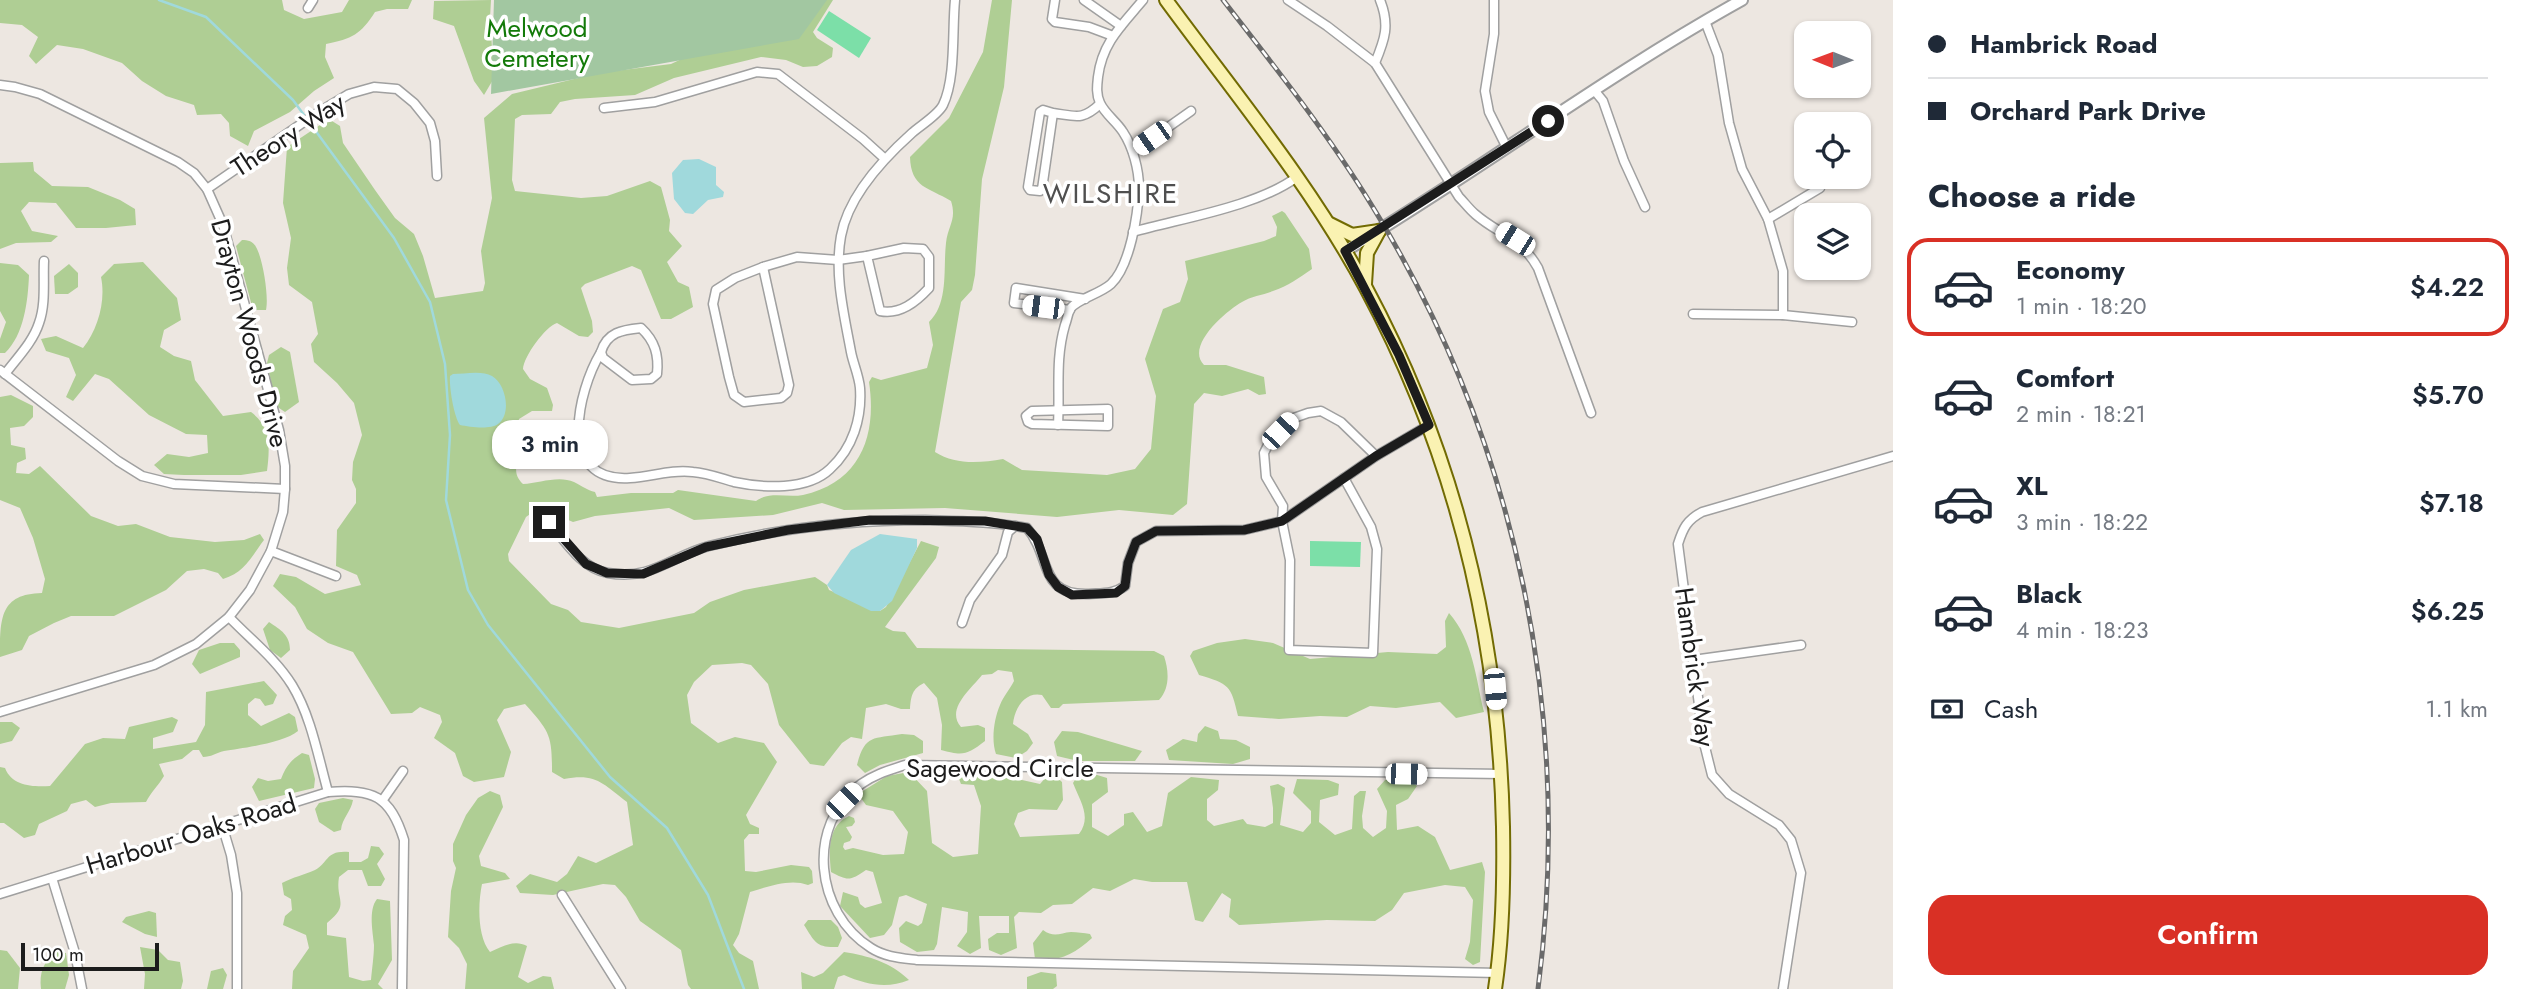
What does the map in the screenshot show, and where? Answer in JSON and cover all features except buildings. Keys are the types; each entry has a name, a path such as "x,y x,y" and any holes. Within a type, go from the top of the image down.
{"main road":[{"path":"1166,0 1328,223 1366,286 1429,425 1467,545 1480,599 1495,689 1502,775 1504,871 1495,989"},
{"path":"1328,223 1352,235 1379,231"},
{"path":"1366,286 1367,253 1379,231"}],"street":[{"path":"601,352 603,358 632,380 651,379 657,374 658,360 652,338 641,328 612,334 604,343 582,395 578,434 582,454 588,464 601,474 629,478 681,471 775,486 804,483 828,472 846,453 857,425 860,387 852,356 838,260 842,233 850,210 884,158 942,106 953,51 955,0"},
{"path":"1055,0 1052,19 1055,22 1089,27 1113,36"},
{"path":"1084,0 1121,26"},
{"path":"1058,425 1056,374 1059,346 1070,310 1111,284 1122,270 1133,232 1139,187 1133,152 1123,132 1100,104 1096,91 1100,62 1113,36 1143,0"},
{"path":"1288,0 1375,63 1451,185 1475,214 1515,239 1532,257 1591,412"},
{"path":"1375,63 1383,43 1386,16 1380,0"},
{"path":"1494,0 1494,34 1485,92 1489,112 1507,148"},
{"path":"1345,251 1451,185 1594,90 1742,0"},
{"path":"1705,21 1717,55 1729,123 1742,169 1768,219 1783,271 1783,315"},
{"path":"604,108 655,102 757,72 778,74 884,158"},
{"name":"Drayton Woods Drive","path":"0,85 15,86 40,94 178,162 194,173 208,189 223,225 279,430 285,466 283,512 271,551 250,590 229,617 197,644 154,664 0,712"},
{"name":"Theory Way","path":"208,189 314,115 349,94 374,87 397,89 414,103 430,123 435,141 437,176"},
{"path":"1594,90 1603,101 1644,207"},
{"path":"1053,113 1042,189 1030,190 1028,187 1040,112 1043,110 1081,117 1088,116 1100,104"},
{"path":"1133,152 1191,111"},
{"path":"1133,232 1262,196 1285,186 1297,177"},
{"path":"1768,219 1818,189"},
{"path":"762,267 789,385 787,393 781,398 744,402 734,394 729,377 713,304 716,290 735,278 762,267 797,257 838,260 904,248 923,249 929,257 929,288 905,308 880,311 867,256"},
{"path":"44,261 39,324 30,342 3,372 118,461 142,475 174,484 285,489"},
{"path":"1070,310 1014,303 1016,288 1085,299"},
{"path":"1693,314 1783,315 1852,322"},
{"path":"1108,409 1108,426 1032,424 1026,416 1032,411 1059,410 1108,409"},
{"path":"1344,478 1371,527 1377,549 1374,653 1289,649 1290,559 1282,521 1283,506 1266,477 1264,453 1269,443 1292,419 1321,411 1341,422 1376,456"},
{"path":"549,522 586,564 607,573 643,574 706,547 838,523 870,520 985,521 1027,528 1037,539 1049,575 1058,587 1072,595 1116,593 1125,586 1128,563 1136,542 1156,531 1244,530 1282,521 1376,456 1429,425"},
{"name":"Hambrick Way","path":"1783,989 1801,873 1791,840 1779,825 1729,794 1712,775 1704,743 1678,544 1683,527 1691,518 1702,512 1893,456"},
{"path":"962,623 971,600 1002,555 1008,532 1015,526"},
{"path":"271,551 336,576"},
{"path":"229,617 292,685 302,704 328,792"},
{"path":"1693,660 1801,645"},
{"name":"Sagewood Circle","path":"1498,973 918,960 887,956 871,949 850,932 836,912 825,885 822,858 832,820 844,801 859,785 877,774 905,765 1502,775"},
{"path":"402,989 404,840 399,823 382,801 403,771"},
{"name":"Harbour Oaks Road","path":"0,894 328,792 357,790 382,801"},
{"path":"222,825 231,855 237,893 237,989"},
{"path":"52,878 75,953 82,989"},
{"path":"562,895 621,989"}],"green space":[{"path":"0,0 282,0 284,10 304,19 342,12 349,0 412,0 408,9 375,12 355,34 326,44 325,57 334,78 290,112 254,131 248,146 230,136 229,123 221,114 197,115 194,105 166,96 142,81 122,63 83,49 57,45 36,64 29,56 38,37 22,25 0,23"},
{"path":"491,0 494,78 484,95 474,81 454,26 433,19 434,1"},
{"name":"Melwood Cemetery","path":"494,0 827,0 799,39 491,94"},
{"path":"806,0 833,0 813,32 817,38 833,48 832,57 817,66 803,67 786,60 761,57 674,78 635,95 560,102 551,114 522,115 515,119 512,180 515,191 581,198 607,196 650,181 661,187 670,220 669,231 682,246 667,262 678,282 689,287 693,307 671,319 661,319 641,270 632,266 581,288 593,332 588,337 579,336 557,323 541,336 524,363 523,369 530,379 547,388 553,405 552,411 532,411 519,419 516,469 517,477 523,484 562,479 595,492 597,497 631,493 673,493 678,490 756,501 772,495 797,496 823,489 851,468 861,454 867,438 871,402 869,382 872,377 881,380 927,368 933,345 929,322 940,305 942,296 946,243 953,208 951,201 917,181 910,157 949,118 983,52 992,0 1012,0 1004,87 982,179 975,275 972,290 961,302 935,452 968,462 1003,459 1022,470 1107,475 1135,469 1151,449 1156,396 1145,359 1163,309 1180,302 1188,279 1185,261 1276,236 1277,227 1272,216 1282,211 1309,249 1312,269 1284,287 1249,298 1218,321 1203,339 1200,357 1204,365 1226,365 1264,377 1266,394 1259,395 1248,389 1222,396 1204,393 1194,404 1187,504 1173,515 1119,510 1057,517 945,508 844,510 822,503 773,515 694,520 669,508 595,516 573,522 559,516 544,504 526,517 508,554 509,561 551,604 568,610 581,622 619,628 694,613 710,602 744,590 815,577 827,585 829,590 880,611 886,607 921,541 939,547 936,558 885,627 905,632 917,648 1154,651 1164,656 1168,679 1159,700 1063,704 1059,708 1051,708 1042,695 1026,698 1018,707 1013,724 1028,734 1033,743 1016,758 996,754 994,748 996,717 1001,702 1014,681 1012,672 998,670 982,675 958,706 957,720 961,727 978,725 985,728 985,741 974,749 964,753 941,750 942,725 937,698 924,683 913,693 910,709 886,704 866,708 862,739 851,737 842,743 824,766 810,764 779,725 768,684 751,665 712,665 694,682 687,695 691,723 718,743 735,737 764,743 777,762 746,815 750,824 759,828 759,834 749,834 744,840 745,871 756,872 791,865 809,867 813,883 786,883 750,892 739,934 733,945 739,953 753,961 759,989 691,989 681,950 640,921 626,897 615,885 603,884 553,895 520,893 516,886 530,874 557,882 567,874 578,856 596,863 633,845 627,802 598,781 584,777 564,779 552,772 548,735 525,704 504,709 497,720 511,752 504,777 474,782 463,776 455,753 434,738 442,722 440,715 420,707 412,713 391,714 353,652 328,643 307,629 295,607 273,586 280,574 296,577 325,594 361,585 357,575 336,566 337,530 356,503 356,489 352,480 353,462 362,435 354,403 314,362 311,344 318,334 312,302 289,285 287,268 291,238 283,203 287,147 320,125 332,121 340,126 343,143 375,190 395,218 414,234 435,298 483,291 485,283 481,251 492,198 484,118 512,94 599,73 671,64"},
{"path":"829,11 871,38 859,58 817,30"},
{"path":"33,162 34,171 52,186 88,187 135,209 136,225 76,228 56,203 29,202 21,211 32,231 58,236 51,242 16,243 0,249 0,163"},
{"path":"242,240 252,242 259,253 266,288 266,310 253,310 236,246"},
{"path":"143,262 177,298 181,320 164,330 160,347 174,356 191,361 195,380 223,416 251,412 258,418 268,438 267,471 241,475 164,474 154,465 167,454 189,457 208,453 207,435 186,434 149,415 109,379 95,374 73,401 66,397 76,375 69,358 46,351 41,339 56,336 83,348 100,314 101,277 114,264"},
{"path":"0,263 18,265 29,275 21,327 5,353 0,353 0,339 6,322 0,311"},
{"path":"69,264 78,273 78,287 68,294 55,294 54,276"},
{"path":"281,347 290,352 299,402 285,412 276,406 267,363 269,355"},
{"path":"11,395 33,406 33,417 24,426 10,428 11,445 25,448 26,459 17,463 16,473 29,474 40,466 91,516 118,526 136,524 170,537 215,542 244,540 260,534 264,540 247,563 231,576 223,579 218,573 204,569 187,571 166,590 114,616 71,616 29,636 22,650 0,657 5,611 10,603 18,598 42,593 45,579 33,538 20,508 0,500 0,397"},
{"path":"1310,541 1361,542 1360,567 1310,566"},
{"path":"1449,613 1469,647 1484,712 1456,718 1440,702 1396,708 1370,706 1347,717 1279,719 1238,716 1227,687 1199,675 1190,656 1193,651 1217,643 1245,639 1273,643 1310,659 1388,652 1437,654 1446,647 1445,621"},
{"path":"269,622 281,630 288,640 290,650 281,658 270,650 263,629"},
{"path":"220,643 234,643 240,650 240,657 200,674 192,664 199,650"},
{"path":"264,681 277,695 273,704 265,706 260,699 255,698 248,704 248,715 261,726 289,713 295,717 298,731 292,735 206,757 203,757 199,750 193,750 182,759 159,764 164,776 146,802 111,803 95,807 86,800 71,804 67,811 39,824 35,835 24,838 4,823 0,823 0,767 5,768 12,779 23,784 50,786 85,744 103,738 125,739 129,727 172,717 178,720 173,732 153,738 153,749 196,742 205,725 206,692"},
{"path":"0,722 12,722 20,728 12,741 0,744"},
{"path":"1205,726 1218,731 1220,739 1236,740 1250,747 1250,759 1233,764 1169,760 1166,750 1183,739 1197,742 1198,734"},
{"path":"1062,731 1078,732 1142,751 1135,761 1078,761 1057,756 1054,742"},
{"path":"914,735 923,741 923,753 880,765 865,773 857,765 867,743 877,738"},
{"path":"302,753 309,755 315,779 314,788 259,801 252,787 258,778 268,781 281,779 289,764"},
{"path":"965,769 1010,772 1022,780 1040,784 1047,776 1054,775 1062,782 1063,800 1057,810 1029,809 1018,813 1014,824 1020,837 1079,834 1085,815 1073,783 1078,775 1094,774 1107,778 1108,792 1092,804 1092,827 1108,836 1124,825 1124,814 1133,812 1147,832 1162,826 1168,793 1191,777 1219,780 1218,790 1207,799 1207,820 1214,826 1243,819 1247,824 1265,827 1273,823 1270,786 1278,784 1285,788 1280,825 1303,832 1311,823 1311,811 1293,793 1297,779 1328,780 1339,784 1338,795 1320,800 1319,822 1335,835 1352,829 1354,796 1360,791 1366,791 1363,828 1373,837 1386,828 1387,811 1377,789 1385,780 1405,777 1417,786 1408,799 1396,805 1397,830 1418,826 1435,837 1450,870 1482,862 1485,872 1480,962 1473,965 1465,959 1470,942 1473,900 1465,887 1445,885 1404,893 1392,910 1375,921 1327,920 1239,925 1229,917 1231,899 1222,893 1203,922 1195,920 1187,882 1134,879 1110,891 1093,888 1072,904 1053,905 1041,913 1019,912 1014,917 1017,948 1001,955 989,950 988,939 997,933 1009,933 1009,916 979,916 981,948 970,954 957,946 967,932 968,912 942,907 934,950 917,952 900,942 899,928 906,921 918,926 922,923 927,904 906,895 899,897 892,925 884,935 870,938 840,906 843,892 858,897 865,908 882,903 873,872 866,870 849,878 831,872 830,848 833,833 842,820 849,816 854,818 855,822 846,827 852,837 844,843 845,850 853,848 883,855 904,854 908,832 893,811 866,805 858,794 887,776 909,772 927,791 932,843 953,857 978,854 981,806 974,785 961,784 957,774"},
{"path":"490,791 500,795 503,807 479,856 481,866 505,873 510,879 482,884 479,910 483,937 490,952 513,944 527,946 518,977 528,983 543,976 551,977 554,989 465,989 467,964 459,948 448,937 451,891 456,868 453,861 453,844 466,815 478,798"},
{"path":"343,798 353,800 352,804 341,830 334,832 319,822 315,809 319,803"},
{"path":"371,846 379,847 384,854 377,864 385,879 381,886 368,886 362,870 348,870 339,877 340,906 327,923 327,935 346,938 349,977 371,980 374,904 377,899 390,901 392,960 378,984 383,989 292,989 293,971 309,948 306,935 283,925 285,916 292,910 291,899 284,895 282,883 315,870 336,853 349,852 349,862 361,862 368,858"},
{"path":"149,911 156,913 157,937 122,922 126,917"},
{"path":"808,920 831,920 838,927 842,938 838,947 817,943 804,925"},
{"path":"1043,930 1054,934 1090,934 1092,938 1066,956 1035,959 1033,943"},
{"path":"140,947 158,950 168,960 180,962 183,981 181,989 144,989 145,974"},
{"path":"0,950 7,951 20,968 18,989 0,989"},
{"path":"57,952 66,953 69,975 65,989 41,989 43,968 48,959"},
{"path":"844,952 879,961 909,980 877,985 844,975 838,977 834,989 802,989 801,972 814,977 823,973"},
{"path":"223,968 227,975 223,989 207,989 211,971"},
{"path":"1041,972 1056,974 1057,986 1053,989 1027,989 1027,977"}],"water":[{"path":"699,159 716,167 716,185 724,192 723,197 708,200 693,214 685,213 674,199 672,173 683,160"},
{"path":"483,373 497,380 504,392 506,407 498,424 485,427 460,425 451,394 450,376"},
{"path":"880,534 917,539 917,548 892,601 880,611 871,611 834,593 827,585 851,550"}],"waterway":[{"path":"159,0 206,17 293,100 394,238 430,302 445,364 450,435 446,500 468,590 488,625 610,777 667,828 708,895 744,989"}],"railway":[{"path":"1223,0 1325,134 1380,219 1428,308 1468,400 1500,494 1524,590 1540,689 1548,788 1547,888 1538,989"}],"district":[{"name":"WILSHIRE","path":"1111,193"}],"route":[{"path":"549,522 586,564 607,573 643,574 706,547 788,530 870,520 985,521 1027,528 1037,539 1049,575 1058,587 1072,595 1116,593 1125,586 1128,563 1136,542 1156,531 1244,530 1282,521 1376,456 1429,425 1366,286 1345,251 1548,121"}]}
